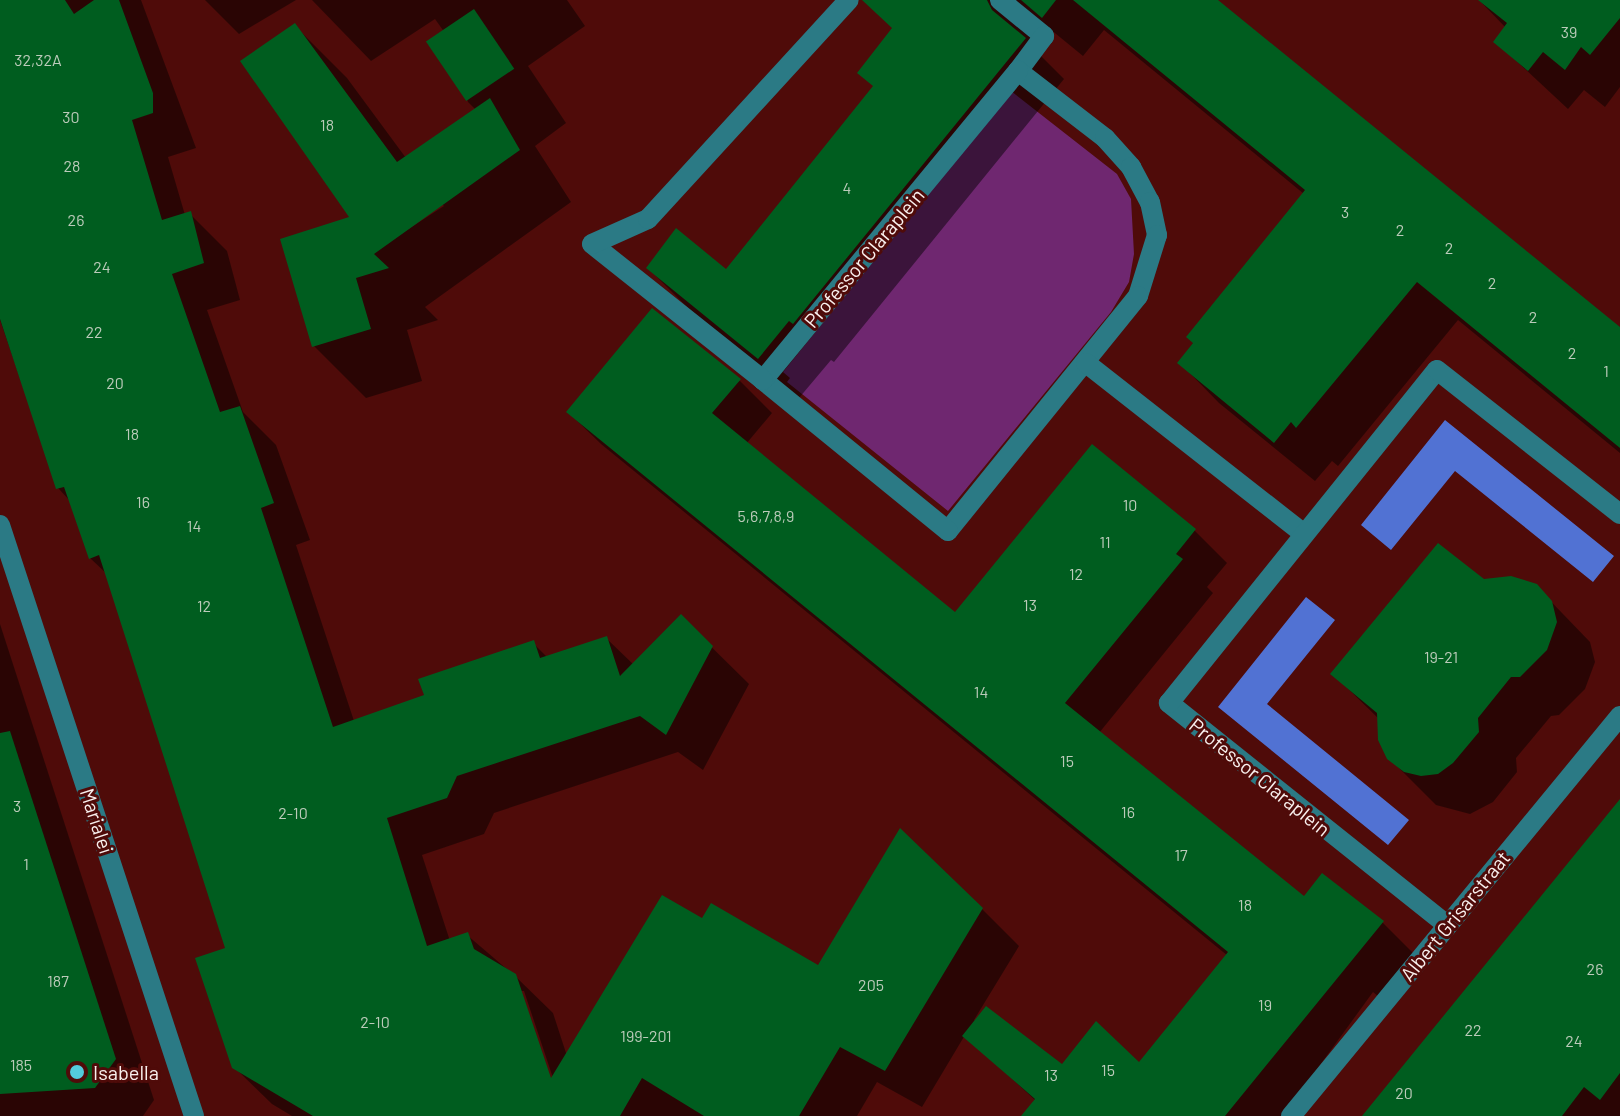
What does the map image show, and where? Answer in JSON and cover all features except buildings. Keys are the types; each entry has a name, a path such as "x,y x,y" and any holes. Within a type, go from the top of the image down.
{"street":[{"path":"849,0 648,219 592,244 948,531 1138,296 1150,269 1157,235 1150,202 1131,167 1105,138 1018,71"},
{"name":"Professor Claraplein","path":"763,380 1044,36 1000,0"},
{"path":"1086,363 1304,534"},
{"name":"Professor Claraplein","path":"1447,925 1169,703 1437,370 1620,514"},
{"name":"Marialei","path":"0,525 194,1116"},
{"name":"Albert Grisarstraat","path":"1291,1116 1620,716"}],"shaded area":[{"path":"1011,91 1117,174 1131,199 1134,254 1129,282 1111,312 948,511 787,382 790,378 783,372"}],"water":[{"path":"1445,420 1614,556 1593,582 1455,471 1391,550 1361,525"},
{"path":"1306,597 1335,620 1267,704 1409,820 1388,845 1218,707"}],"place":[{"name":"Isabella","path":"77,1072"}]}
